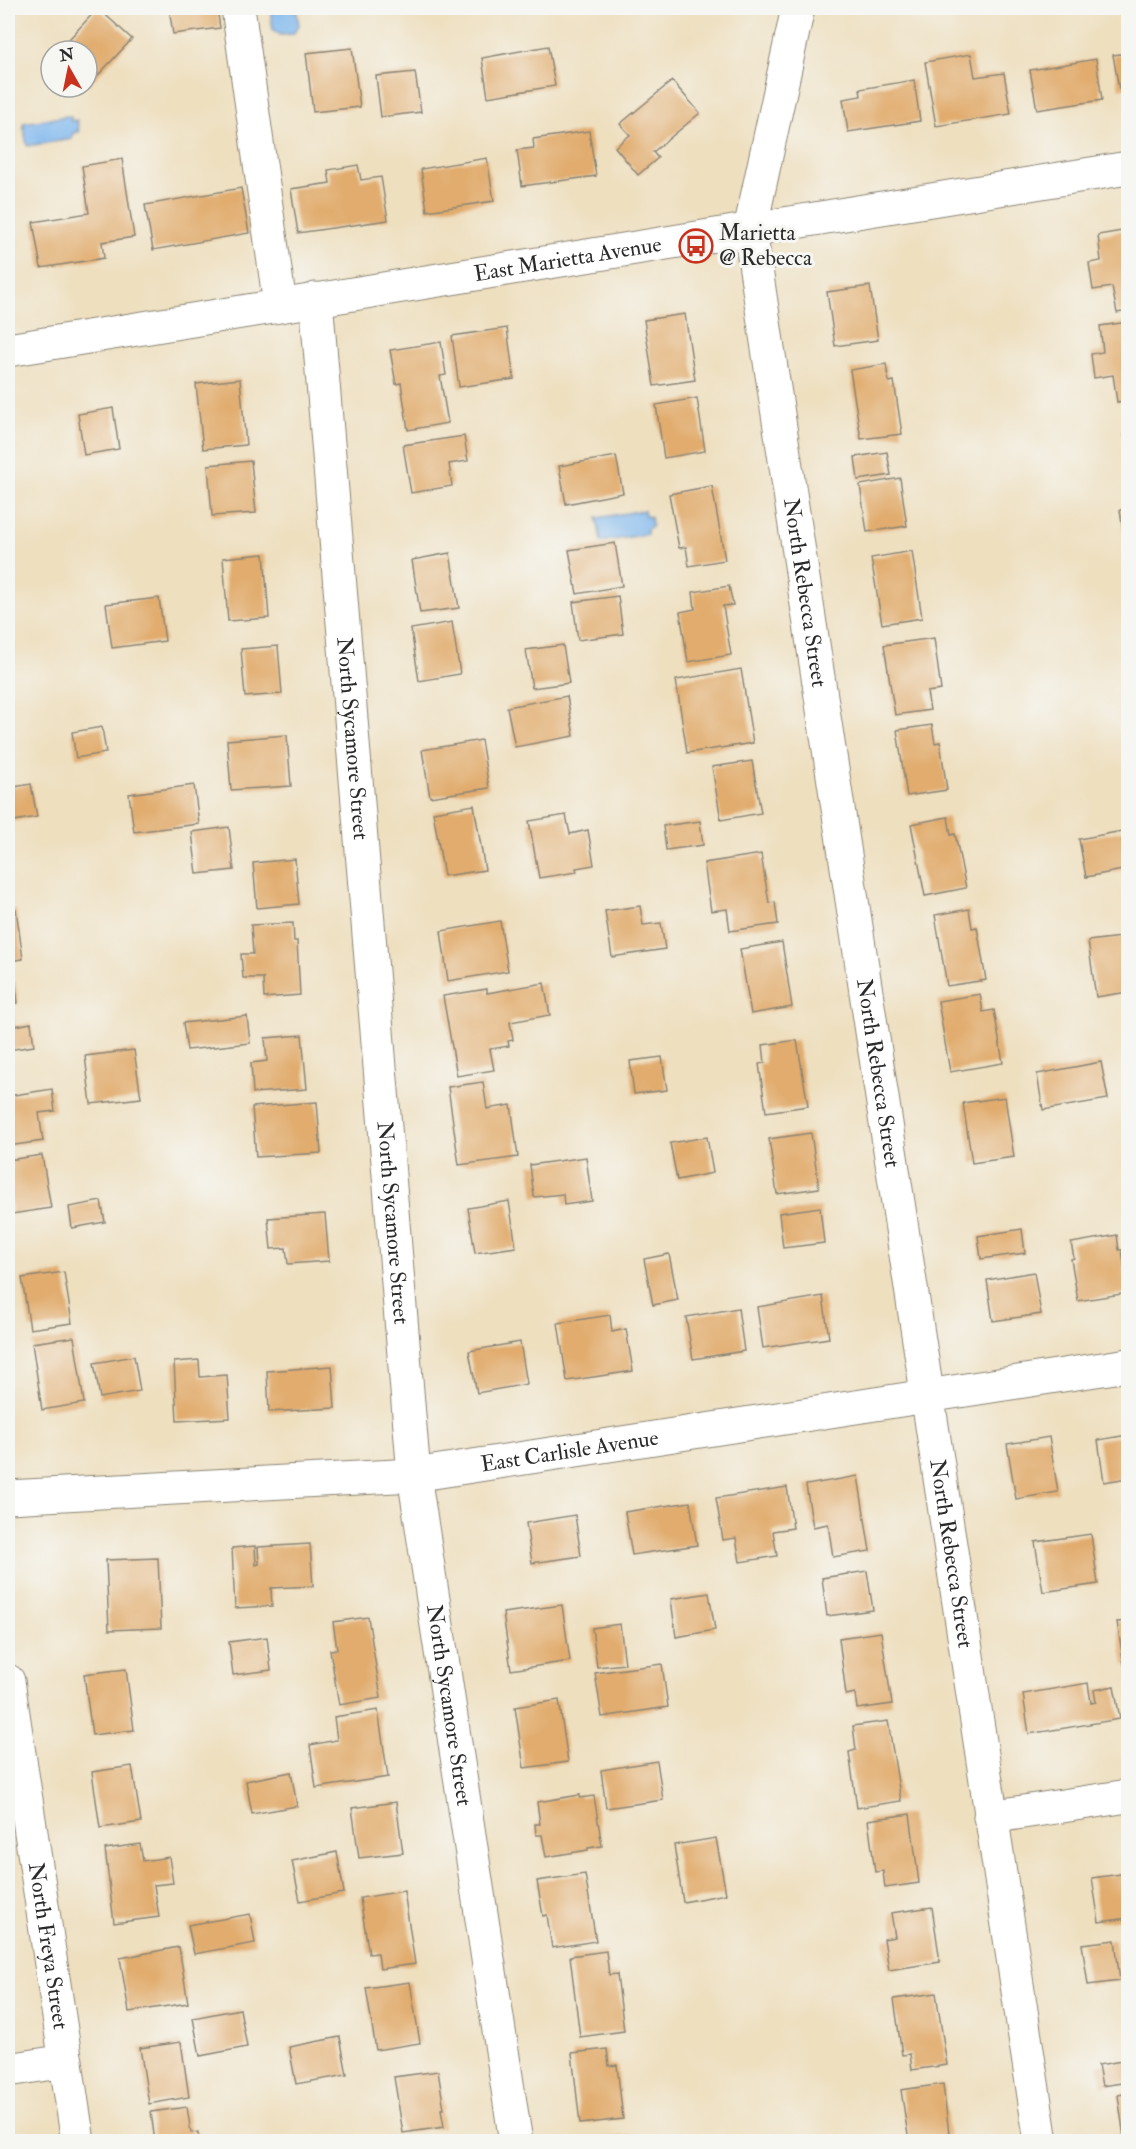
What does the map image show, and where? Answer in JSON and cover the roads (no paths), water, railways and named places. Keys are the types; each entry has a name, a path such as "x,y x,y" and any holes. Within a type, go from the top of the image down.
{"street":[{"path":"238,8 280,305"},
{"name":"North Rebecca Street","path":"798,8 750,230 1041,2142"},
{"name":"East Marietta Avenue","path":"8,350 1128,168"},
{"name":"North Sycamore Street","path":"316,299 414,1475 516,2142"},
{"name":"East Carlisle Avenue","path":"8,1497 414,1475 1128,1365"},
{"name":"North Freya Street","path":"8,1681 15,1777 66,2061 78,2142"},
{"path":"990,1818 1128,1796"},
{"path":"8,2070 66,2061"}],"water":[{"path":"270,8 296,8 299,25 293,34 281,35 273,30"},
{"path":"71,117 71,121 77,120 79,132 73,133 72,139 27,146 23,123"},
{"path":"644,510 645,516 651,517 652,526 647,529 647,534 601,542 597,518"}],"place":[{"name":"Marietta @ Rebecca","path":"696,246"}]}
